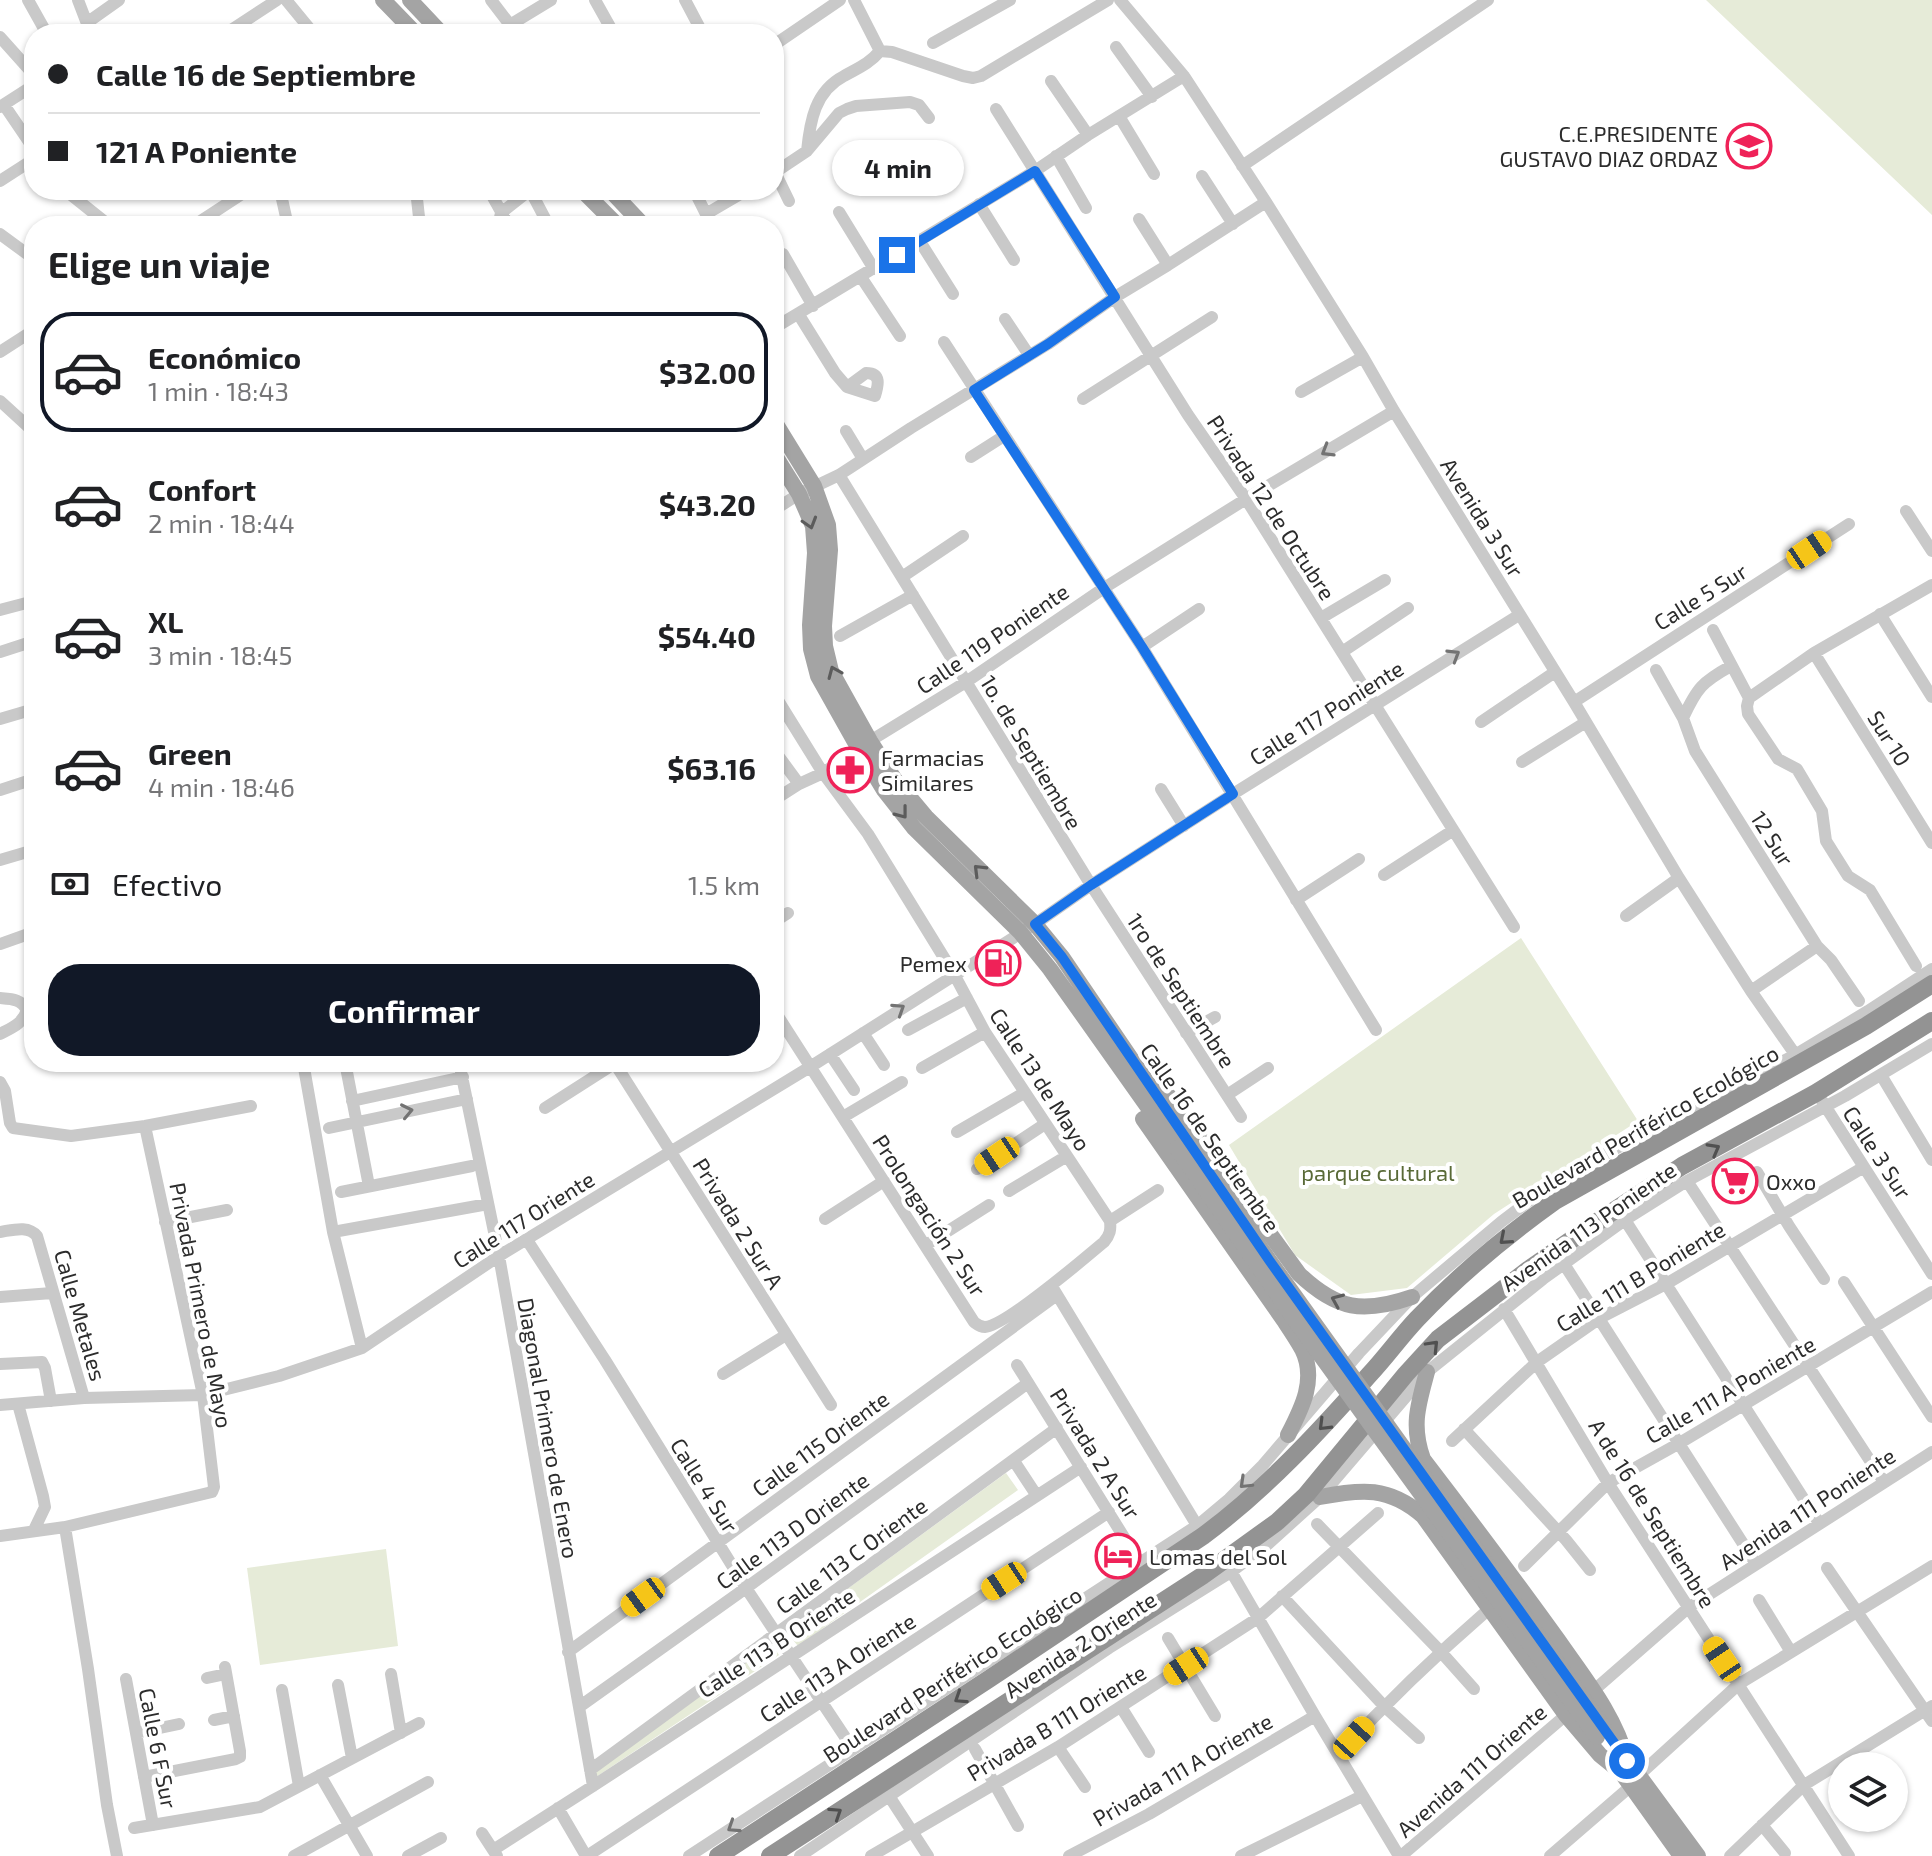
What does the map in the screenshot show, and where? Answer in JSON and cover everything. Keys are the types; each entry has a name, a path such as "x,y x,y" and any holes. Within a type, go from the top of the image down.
{"highway":[{"name":"Boulevard Periférico Ecológico","path":"718,1856 989,1679 1200,1530 1233,1514 1341,1407 1445,1291 1518,1228 1555,1201 1798,1059 1866,1026 1932,984"},
{"path":"770,1856 1191,1583 1228,1565 1306,1495 1438,1339 1528,1270 1682,1166 1820,1100 1932,1021"}],"main road":[{"path":"383,0 406,24"},
{"path":"410,0 433,24"},
{"path":"592,200 608,216"},
{"path":"619,200 635,216"},
{"name":"Calle 16 de Septiembre","path":"784,443 806,490 813,526 815,553 810,625 811,649 818,676 865,745 884,790 914,828 1028,928 1050,969 1122,1059 1277,1272 1600,1733 1635,1781 1698,1856"},
{"name":"Calle 16 de Septiembre","path":"784,465 806,490"},
{"path":"1122,1059 1165,1091 1299,1274 1317,1291 1351,1306 1390,1304 1412,1297"},
{"path":"1122,1059 1139,1115 1302,1349 1308,1371 1307,1391 1288,1435"},
{"path":"1320,1497 1375,1491 1414,1507 1566,1715 1600,1755 1624,1766 1622,1741 1593,1691 1514,1578 1423,1459 1416,1429 1427,1372"},
{"name":"Calle 16 de Septiembre","path":"1635,1781 1681,1856"}],"street":[{"path":"28,0 41,24"},
{"path":"78,0 87,24"},
{"path":"93,24 119,0"},
{"path":"247,24 277,0"},
{"path":"286,0 306,24"},
{"path":"491,0 510,24"},
{"path":"520,24 551,0"},
{"path":"595,0 608,24"},
{"path":"685,0 698,24"},
{"path":"784,38 840,0"},
{"path":"854,0 880,51"},
{"path":"933,43 1010,0"},
{"path":"880,51 973,78 1108,0"},
{"name":"Avenida 3 Sur","path":"1120,0 1184,76 1266,202 1679,878 1798,1059"},
{"path":"1242,166 1488,0"},
{"path":"0,37 24,64"},
{"path":"1116,47 1152,97"},
{"path":"807,151 814,109 822,94 830,84 871,62 880,51"},
{"path":"784,323 1035,171 1184,76"},
{"path":"1051,81 1088,135"},
{"path":"24,92 2,106 24,144"},
{"path":"784,166 807,151 839,113 856,106 910,102 919,105 929,118"},
{"name":"Privada 12 de Octubre","path":"996,109 1188,415 1246,499 1514,927"},
{"path":"1119,116 1154,174"},
{"path":"1056,156 1086,208"},
{"path":"0,181 24,165"},
{"path":"1202,176 1233,224"},
{"path":"784,191 789,201"},
{"path":"78,200 98,216"},
{"path":"208,216 233,200"},
{"path":"503,216 520,200"},
{"path":"714,216 734,200"},
{"path":"784,504 839,475 1266,202"},
{"path":"979,204 1014,260"},
{"path":"839,212 874,269"},
{"path":"1139,219 1168,265"},
{"path":"0,234 24,252"},
{"path":"919,240 953,294"},
{"path":"784,256 813,306"},
{"path":"861,277 900,336"},
{"path":"799,315 847,387"},
{"path":"1083,399 1212,317"},
{"path":"1005,319 1029,355"},
{"path":"0,352 24,336"},
{"path":"944,342 1142,647 1376,1030"},
{"path":"1301,392 1363,357"},
{"path":"0,401 24,423"},
{"name":"Calle 119 Poniente","path":"784,794 823,773 966,682 1104,588 1394,411"},
{"path":"846,431 863,459"},
{"path":"971,457 1004,436"},
{"name":"1o. de Septiembre","path":"839,475 1091,885"},
{"path":"1906,511 1932,551"},
{"name":"Calle 5 Sur","path":"1574,702 1849,524"},
{"path":"902,577 963,536"},
{"path":"1321,618 1385,580"},
{"path":"1916,966 1870,890 1854,882 1841,865 1826,841 1822,811 1797,769 1778,759 1748,714 1747,706 1749,698 1814,653 1932,585"},
{"path":"840,636 913,595"},
{"path":"0,610 24,604"},
{"path":"1342,652 1408,608"},
{"path":"1142,647 1199,609"},
{"path":"1880,614 1932,697"},
{"name":"Calle 117 Poniente","path":"1028,928 1233,794 1519,615"},
{"path":"1713,630 1749,698"},
{"path":"0,652 24,644"},
{"name":"Sur 10","path":"1814,653 1932,843"},
{"path":"1683,718 1699,687 1731,666"},
{"name":"12 Sur","path":"1656,670 1683,718 1695,751 1817,946 1831,960 1859,1001"},
{"path":"1481,722 1555,672"},
{"name":"Calle 13 de Mayo","path":"784,710 823,773 868,834 954,974 985,1032 1110,1221"},
{"path":"0,719 24,712"},
{"path":"1522,762 1586,722"},
{"path":"784,764 799,784"},
{"path":"0,790 24,782"},
{"path":"1161,789 1184,826"},
{"path":"1384,875 1452,831"},
{"path":"0,858 24,852"},
{"path":"1296,900 1359,859"},
{"path":"1626,916 1679,878"},
{"name":"1ro de Septiembre","path":"1091,885 1241,1117"},
{"path":"784,916 788,913"},
{"name":"Calle 117 Oriente","path":"0,1405 84,1398 203,1395 279,1376 362,1348 499,1256 810,1067 1028,928"},
{"path":"0,944 24,936"},
{"path":"1751,991 1817,946"},
{"name":"Boulevard Periférico Ecológico","path":"689,1856 1140,1563 1200,1530 1263,1465 1359,1353 1412,1297 1546,1188 1575,1170 1798,1059 1932,969"},
{"path":"0,998 24,1004"},
{"path":"908,1030 967,998"},
{"path":"1186,1033 1215,1017"},
{"path":"0,1034 24,1018"},
{"name":"Prolongación 2 Sur","path":"784,1026 974,1322 989,1326 1054,1290"},
{"path":"922,1068 985,1032"},
{"path":"863,1033 884,1065"},
{"name":"Avenida 113 Poniente","path":"1427,1372 1504,1309 1625,1220 1820,1100 1881,1075 1932,1044"},
{"path":"830,1054 854,1090"},
{"path":"1227,1095 1268,1068"},
{"path":"305,1072 333,1232 362,1348"},
{"path":"347,1072 369,1186"},
{"name":"Diagonal Primero de Enero","path":"462,1072 499,1256 593,1786"},
{"path":"545,1108 600,1072"},
{"name":"Privada 2 Sur A","path":"621,1072 831,1405"},
{"path":"1881,1075 1932,1160"},
{"path":"352,1101 463,1077"},
{"path":"0,1082 7,1097 13,1128 71,1136 251,1106"},
{"path":"843,1117 902,1082"},
{"path":"957,1132 1024,1093"},
{"path":"329,1128 467,1099"},
{"name":"Calle 3 Sur","path":"1820,1100 1932,1274"},
{"path":"977,1169 1045,1124"},
{"name":"Privada Primero de Mayo","path":"65,1527 212,1492 214,1487 203,1395 145,1126"},
{"path":"1009,1191 1067,1156"},
{"path":"341,1192 472,1166"},
{"name":"Calle 111 B Poniente","path":"1452,1441 1537,1362 1600,1318 1666,1284 1864,1167"},
{"path":"1757,1172 1824,1279"},
{"path":"825,1219 884,1181"},
{"path":"1687,1181 1884,1482"},
{"path":"1110,1221 1158,1190"},
{"path":"333,1232 488,1204"},
{"path":"926,1245 989,1205"},
{"path":"165,1222 227,1210"},
{"path":"1625,1220 1819,1523"},
{"name":"Calle 115 Oriente","path":"568,1652 1054,1290 1104,1242 1111,1230 1110,1221"},
{"name":"Calle Metales","path":"0,1232 25,1229 37,1236 84,1398"},
{"name":"Calle 4 Sur","path":"527,1240 746,1588 853,1749"},
{"path":"1919,1253 1932,1246"},
{"path":"1564,1264 1756,1564"},
{"path":"1844,1282 1932,1417"},
{"path":"1054,1290 1200,1530"},
{"name":"Calle 111 A Poniente","path":"1524,1566 1608,1483 1932,1292"},
{"path":"0,1297 52,1293"},
{"name":"A de 16 de Septiembre","path":"1504,1309 1608,1483 1849,1856"},
{"path":"723,1374 786,1335"},
{"path":"0,1364 42,1362 51,1401"},
{"name":"Privada 2 A Sur","path":"1017,1365 1140,1563"},
{"name":"Avenida 2 Oriente","path":"800,1856 1228,1565 1268,1544 1320,1497 1427,1372"},
{"name":"Calle 113 D Oriente","path":"579,1707 1028,1383"},
{"path":"18,1404 45,1507 34,1530"},
{"name":"Calle 113 C Oriente","path":"590,1770 1057,1428"},
{"path":"1464,1429 1590,1570"},
{"name":"Avenida 111 Poniente","path":"1593,1691 1688,1608 1932,1452"},
{"path":"1014,1461 1037,1496"},
{"name":"Calle 113 B Oriente","path":"495,1853 558,1808 1081,1467"},
{"name":"Calle 113 A Oriente","path":"586,1856 1109,1512"},
{"name":"Privada B 111 Oriente","path":"871,1856 1058,1747 1258,1618 1378,1513"},
{"path":"1317,1524 1474,1689"},
{"path":"0,1536 65,1527 117,1856"},
{"path":"1228,1565 1400,1856"},
{"path":"1550,1856 1739,1684 1932,1566"},
{"path":"1730,1856 1804,1785 1929,1713 1827,1568"},
{"path":"1282,1596 1384,1706 1419,1738"},
{"path":"1759,1600 1791,1652"},
{"path":"1339,1754 1384,1706 1489,1609"},
{"path":"1168,1638 1215,1716"},
{"path":"144,1777 240,1757 226,1670 207,1678"},
{"path":"391,1674 401,1733"},
{"name":"Calle 6 F Sur","path":"126,1679 153,1825"},
{"path":"338,1685 352,1758"},
{"path":"282,1690 299,1786"},
{"path":"1121,1707 1149,1752"},
{"name":"Avenida 111 Oriente","path":"1400,1856 1566,1715"},
{"path":"214,1720 234,1716"},
{"name":"Privada 111 A Oriente","path":"1069,1856 1149,1814 1315,1716"},
{"path":"134,1828 260,1807 419,1723"},
{"path":"136,1733 179,1724"},
{"path":"1058,1747 1085,1787"},
{"path":"975,1749 1018,1826"},
{"path":"320,1775 367,1856"},
{"path":"294,1856 428,1782"},
{"path":"889,1796 928,1856"},
{"path":"1241,1856 1362,1796"},
{"path":"558,1808 586,1856"},
{"path":"1762,1825 1785,1853"},
{"path":"482,1833 495,1853"},
{"path":"408,1856 431,1850 441,1838"}],"green space":[{"path":"1706,0 1932,0 1932,215"},
{"name":"parque cultural","path":"1521,938 1638,1121 1494,1214 1407,1288 1351,1295 1295,1255 1229,1145"},
{"path":"1006,1473 1018,1490 798,1646 787,1633"},
{"path":"386,1549 398,1646 260,1665 247,1568"},
{"path":"771,1643 779,1655 596,1777 594,1771"}],"place":[{"name":"C.E.PRESIDENTE GUSTAVO DIAZ ORDAZ","path":"1749,146"},
{"name":"Farmacias Similares","path":"850,770"},
{"name":"Pemex","path":"998,963"},
{"name":"Oxxo","path":"1735,1181"},
{"name":"Lomas del Sol","path":"1118,1556"}],"route":[{"path":"897,255 1035,171 1115,297 974,390 1142,647 1233,794 1035,924 1062,957 1269,1260 1627,1761"}]}
